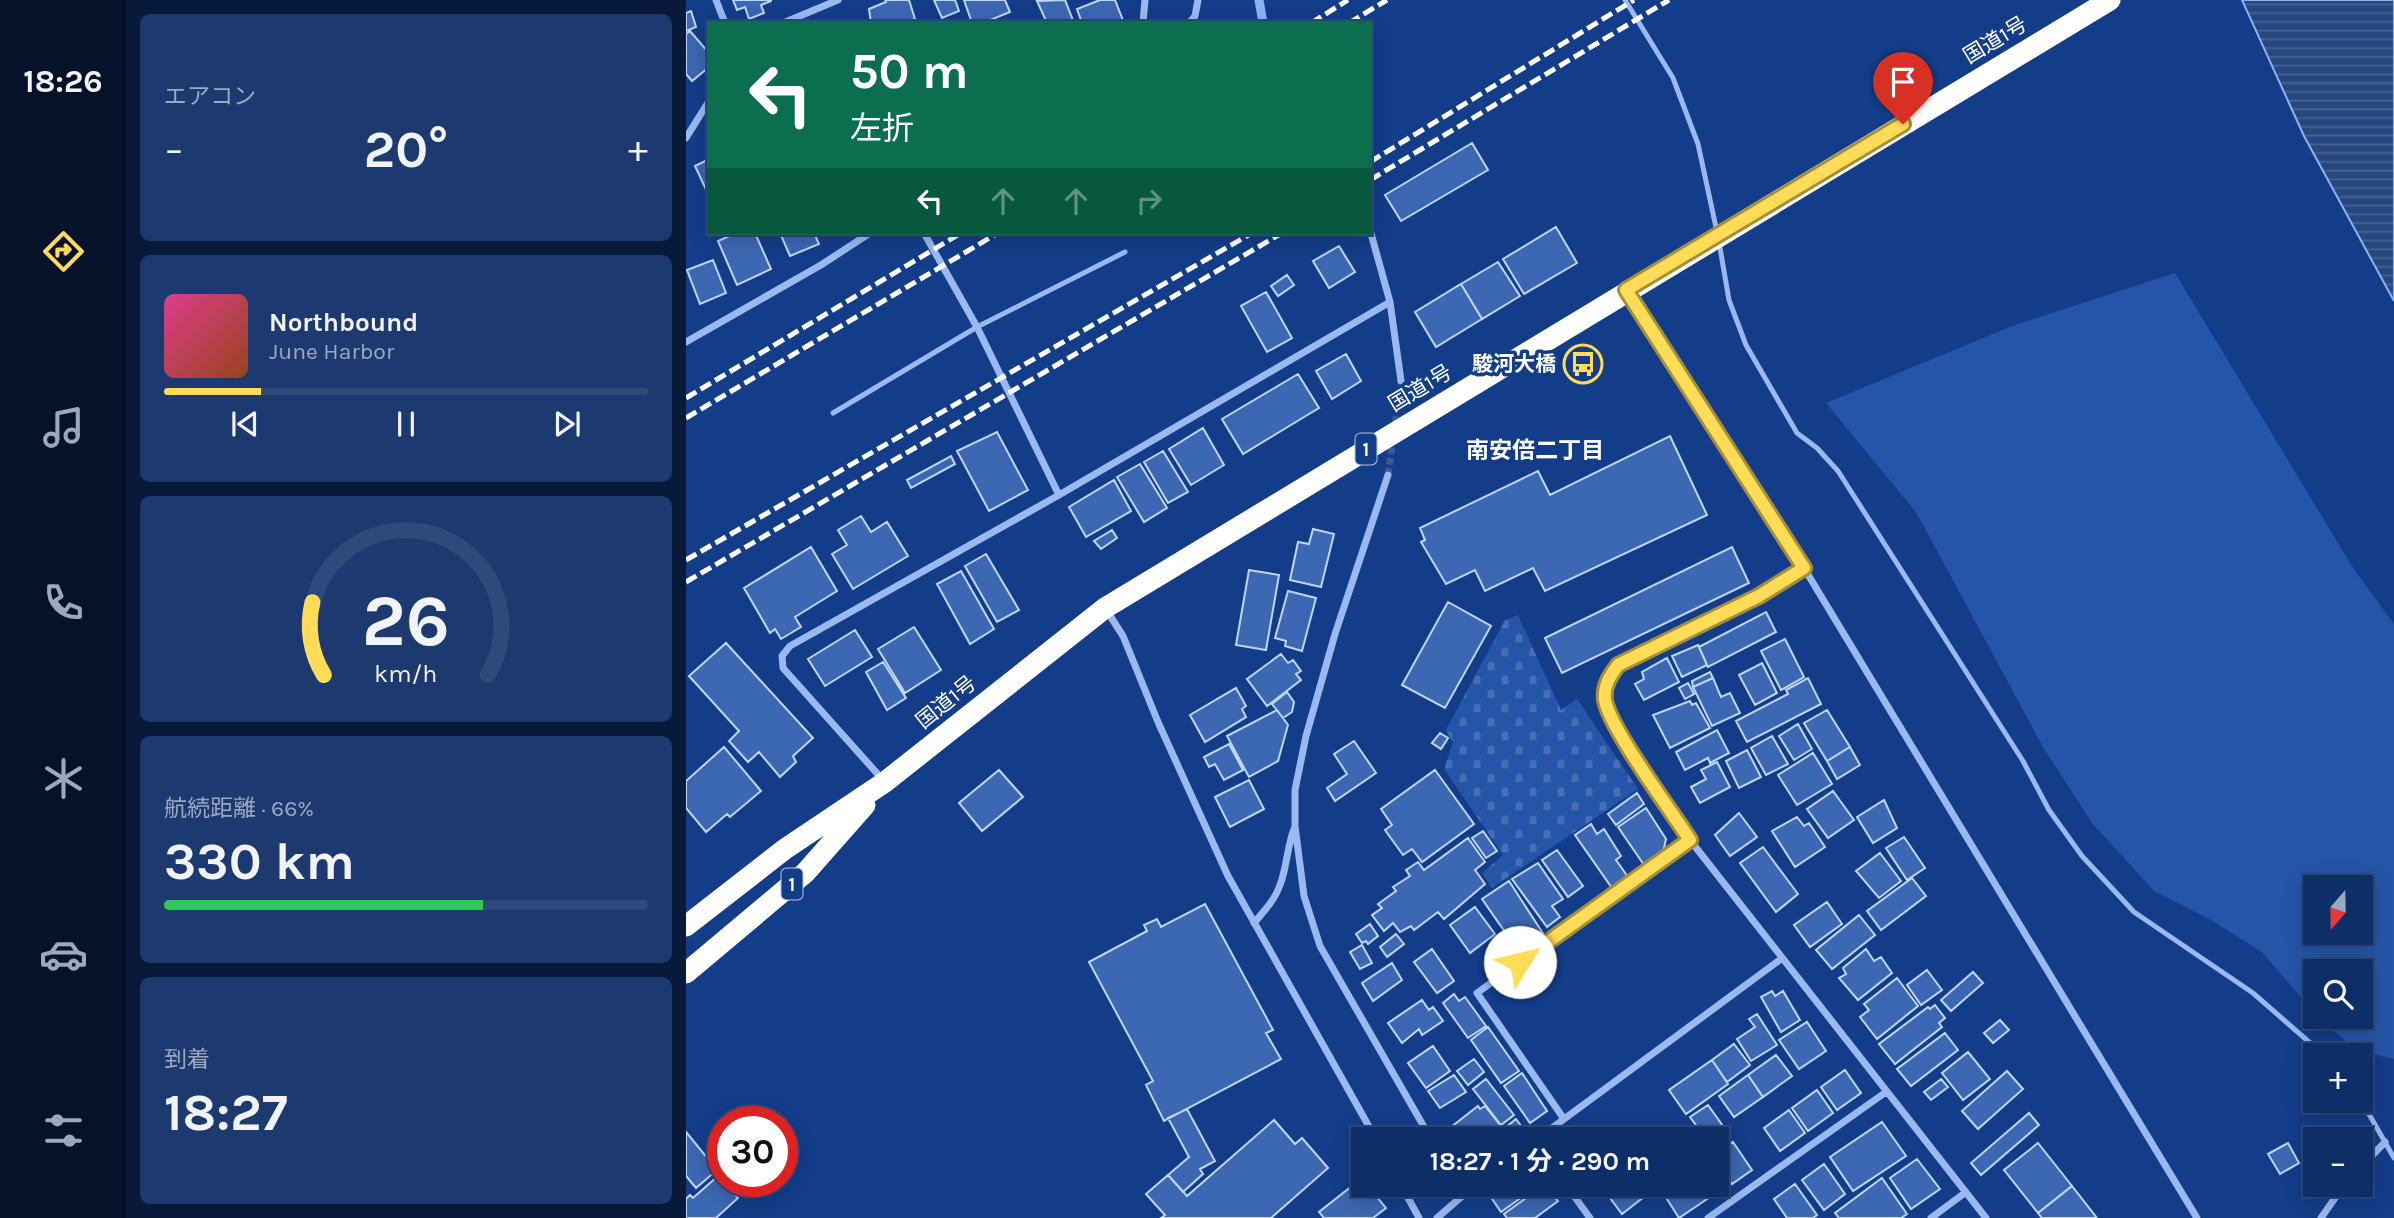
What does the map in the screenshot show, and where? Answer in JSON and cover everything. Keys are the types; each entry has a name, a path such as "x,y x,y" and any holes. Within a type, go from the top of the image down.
{"highway":[{"name":"国道1号","path":"686,926 785,849 885,782 1105,608 1626,290 2110,0"},
{"name":"国道1号","path":"686,973 805,873 885,782"}],"street":[{"path":"716,0 725,21"},
{"path":"788,21 838,0"},
{"path":"1143,21 1145,0"},
{"path":"1191,21 1195,16 1198,0"},
{"path":"686,138 707,104"},
{"path":"686,342 821,265 867,235"},
{"path":"925,235 976,327 1059,495"},
{"path":"1372,235 1390,302 1401,381"},
{"path":"1626,290 1804,568 2197,1218"},
{"path":"885,782 782,668 782,656 790,646 1059,495 1390,302"},
{"path":"1388,475 1335,634 1306,736 1295,790 1295,826 1304,896 1320,946 1424,1127"},
{"path":"1804,568 1759,596 1618,665 1607,680 1605,699 1613,722 1690,840 1986,1218"},
{"path":"1105,608 1124,636 1158,722 1228,876 1369,1127"},
{"path":"1254,923 1270,905 1281,884 1288,844 1295,826"},
{"path":"1564,1119 1477,993 1690,840"},
{"path":"1553,1127 1781,959"},
{"path":"1708,1218 1886,1091"},
{"path":"2373,1154 2385,1142"},
{"path":"1931,1218 1966,1192"},
{"path":"1408,1197 1419,1218"},
{"path":"1439,1217 1459,1197"},
{"path":"1575,1197 1590,1218"},
{"path":"2321,1218 2336,1197"}],"lane":[{"path":"1625,0 1672,78 1698,144 1730,300 1746,345 1797,433 1817,448 1838,471 2023,761 2049,810 2082,856 2134,912 2252,993 2310,1043"},
{"path":"833,413 976,327 1125,252"},
{"path":"2368,1113 2394,1158"}],"green space":[{"path":"2175,273 2353,568 2394,624 2394,1059 2373,1054 2373,1043 2347,1043 2332,1029 2373,1029 2373,959 2303,959 2303,1000 2262,952 2211,920 2154,891 2092,823 2043,747 1916,512 1826,403 2012,326"},
{"path":"1518,615 1561,710 1577,699 1638,789 1492,888 1482,873 1503,855 1444,769 1453,743 1446,730 1505,620"}],"shaded area":[{"path":"2242,0 2394,0 2394,301 2304,136"}],"building":[{"path":"733,0 771,1 761,5 764,13 749,19 745,7 737,10"},
{"path":"885,0 909,0 915,19 871,21 869,9 886,2"},
{"path":"934,0 955,0 959,11 942,18"},
{"path":"964,0 1005,0 1010,12 988,21 971,21"},
{"path":"1065,0 1073,21 1046,21 1037,1"},
{"path":"1100,0 1115,0 1123,21 1081,21 1077,9"},
{"path":"691,11 696,27 686,31 686,13"},
{"path":"690,31 707,51 707,69 692,81 686,74 686,34"},
{"path":"1472,143 1488,170 1401,221 1385,195"},
{"path":"707,160 707,192 695,166"},
{"path":"1556,227 1577,263 1524,294 1503,259"},
{"path":"732,235 756,235 771,269 737,285 718,241"},
{"path":"781,235 815,235 819,244 790,256"},
{"path":"1339,246 1355,272 1329,288 1313,261"},
{"path":"713,260 726,293 700,304 687,270"},
{"path":"1498,262 1520,296 1482,319 1461,284"},
{"path":"1287,275 1294,285 1278,296 1271,286"},
{"path":"1461,284 1482,319 1436,347 1415,312"},
{"path":"1266,292 1292,338 1267,352 1241,306"},
{"path":"1346,354 1361,381 1332,399 1316,371"},
{"path":"1298,374 1319,408 1243,454 1222,419"},
{"path":"1203,428 1224,465 1191,485 1169,449"},
{"path":"997,432 1028,490 989,511 957,451"},
{"path":"1670,436 1707,515 1545,591 1533,568 1485,591 1475,570 1446,584 1421,542 1425,540 1420,528 1538,471 1550,495"},
{"path":"1163,451 1188,492 1168,503 1144,462"},
{"path":"951,456 955,464 911,488 907,480"},
{"path":"1140,464 1167,508 1144,522 1117,477"},
{"path":"1114,480 1131,511 1086,537 1069,507"},
{"path":"861,516 871,532 887,522 908,556 853,589 832,554 847,545 838,530"},
{"path":"1313,529 1334,534 1321,587 1290,580 1298,542 1309,544"},
{"path":"1112,530 1117,538 1101,549 1094,541"},
{"path":"811,547 837,591 795,617 801,627 781,639 775,629 770,633 744,588"},
{"path":"1732,547 1749,583 1562,673 1545,638"},
{"path":"986,554 1019,610 997,622 965,566"},
{"path":"1249,570 1279,575 1266,650 1236,645"},
{"path":"961,571 994,629 970,644 937,584"},
{"path":"1288,591 1316,598 1302,651 1285,646 1286,641 1275,638"},
{"path":"1448,602 1491,626 1445,708 1402,685"},
{"path":"1766,612 1776,632 1708,667 1699,647"},
{"path":"914,627 941,670 905,693 878,649"},
{"path":"855,630 872,657 825,686 808,659"},
{"path":"1785,639 1804,677 1781,690 1761,651"},
{"path":"726,643 813,738 793,756 796,762 780,777 759,752 748,762 729,741 739,731 689,676"},
{"path":"1698,645 1707,665 1682,677 1672,656"},
{"path":"1281,654 1288,663 1293,660 1301,671 1296,674 1301,680 1267,706 1247,679"},
{"path":"1667,658 1679,682 1644,700 1635,684 1644,679 1642,672"},
{"path":"883,662 906,698 887,710 866,672"},
{"path":"1762,663 1777,693 1755,705 1739,675"},
{"path":"1710,672 1713,678 1693,687 1692,681"},
{"path":"1713,678 1721,697 1730,693 1740,713 1712,726 1693,687"},
{"path":"1808,678 1821,704 1747,742 1736,721 1788,694 1786,690"},
{"path":"1688,683 1694,694 1685,699 1679,688"},
{"path":"1236,688 1246,706 1242,709 1246,717 1205,742 1190,715"},
{"path":"1287,692 1294,702 1292,712 1283,718 1272,704"},
{"path":"1690,701 1692,705 1696,703 1710,728 1670,748 1653,715"},
{"path":"1277,710 1288,725 1278,761 1249,777 1227,736"},
{"path":"1827,710 1850,747 1827,761 1804,723"},
{"path":"1798,724 1812,749 1794,760 1779,736"},
{"path":"1717,730 1729,753 1710,763 1708,758 1685,770 1676,752"},
{"path":"1440,733 1448,738 1441,749 1432,743"},
{"path":"1772,736 1788,764 1766,775 1751,748"},
{"path":"1354,741 1376,773 1335,801 1327,788 1347,774 1334,754"},
{"path":"1229,744 1243,770 1224,780 1215,764 1209,767 1204,757"},
{"path":"724,747 761,791 730,817 727,814 706,832 686,808 686,781"},
{"path":"1850,747 1860,765 1837,779 1827,761"},
{"path":"1747,750 1761,777 1739,788 1726,761"},
{"path":"1813,753 1832,784 1797,805 1778,775"},
{"path":"1717,762 1730,787 1700,803 1691,787 1706,779 1701,770"},
{"path":"999,770 1023,797 982,831 959,803"},
{"path":"1435,770 1474,824 1422,862 1412,849 1403,855 1385,830 1392,825 1381,809"},
{"path":"1249,780 1264,809 1230,827 1215,797"},
{"path":"1833,791 1854,820 1828,838 1807,809"},
{"path":"1637,793 1644,804 1616,825 1608,814"},
{"path":"1884,800 1897,828 1873,843 1857,817"},
{"path":"1646,808 1666,839 1663,853 1644,865 1618,827"},
{"path":"1739,813 1757,837 1730,856 1715,835"},
{"path":"1797,817 1804,826 1809,823 1825,847 1795,867 1772,831"},
{"path":"1591,824 1597,834 1604,829 1621,856 1616,860 1628,877 1612,888 1575,835"},
{"path":"1483,831 1497,851 1486,858 1472,838"},
{"path":"1904,837 1925,868 1907,880 1886,848"},
{"path":"1468,838 1485,862 1475,870 1485,884 1444,919 1438,912 1414,930 1411,926 1400,932 1393,923 1384,931 1372,915 1382,908 1378,904 1396,891 1393,887 1410,876 1406,870 1418,862 1424,870"},
{"path":"1763,847 1798,894 1776,912 1740,863"},
{"path":"1557,850 1583,886 1568,897 1542,860"},
{"path":"1880,853 1901,881 1879,898 1856,871"},
{"path":"1538,863 1563,899 1552,906 1560,917 1547,927 1512,879"},
{"path":"1912,878 1926,896 1881,930 1867,911"},
{"path":"1509,881 1544,935 1534,942 1531,938 1519,952 1482,899"},
{"path":"1827,902 1842,924 1810,947 1794,925"},
{"path":"1205,904 1273,1030 1266,1033 1281,1059 1164,1121 1146,1085 1153,1081 1089,962 1147,931 1144,925 1157,919 1161,927"},
{"path":"1475,907 1495,934 1470,953 1450,925"},
{"path":"1859,915 1875,935 1832,969 1816,950"},
{"path":"1370,924 1378,936 1368,944 1366,941 1362,943 1356,934"},
{"path":"1396,934 1404,944 1387,957 1380,947"},
{"path":"1362,945 1372,963 1360,969 1350,952"},
{"path":"1432,949 1454,981 1437,993 1414,962"},
{"path":"1866,949 1874,961 1881,957 1892,973 1858,1000 1839,978 1846,974 1843,968"},
{"path":"1392,963 1402,980 1373,1001 1362,983"},
{"path":"1927,970 1942,990 1921,1005 1907,985"},
{"path":"1973,972 1983,983 1951,1011 1941,1000"},
{"path":"1897,978 1918,1006 1877,1039 1860,1017 1869,1010 1864,1004"},
{"path":"1772,991 1775,996 1783,991 1800,1020 1781,1032 1761,997"},
{"path":"1454,994 1459,1001 1465,997 1486,1026 1468,1038 1443,1003"},
{"path":"1422,1000 1429,1010 1433,1007 1443,1021 1422,1035 1419,1029 1402,1043 1388,1023"},
{"path":"1935,1005 1945,1018 1939,1023 1942,1027 1895,1064 1879,1044 1928,1007 1930,1009"},
{"path":"1757,1014 1777,1045 1751,1061 1737,1039 1755,1027 1749,1019"},
{"path":"2000,1020 2009,1030 1993,1043 1984,1033"},
{"path":"1807,1022 1826,1051 1799,1069 1779,1040"},
{"path":"1488,1027 1519,1071 1501,1083 1471,1040"},
{"path":"1945,1033 1958,1050 1911,1086 1897,1069"},
{"path":"1734,1044 1750,1065 1727,1082 1712,1060"},
{"path":"1433,1046 1450,1071 1426,1088 1408,1063"},
{"path":"1968,1052 1990,1079 1963,1100 1942,1073"},
{"path":"1776,1055 1792,1076 1763,1097 1748,1075"},
{"path":"1474,1059 1484,1072 1468,1085 1457,1071"},
{"path":"1712,1060 1728,1084 1686,1114 1669,1090"},
{"path":"1845,1070 1861,1093 1837,1110 1821,1087"},
{"path":"2007,1071 2023,1089 1978,1129 1962,1111"},
{"path":"1522,1073 1547,1111 1530,1123 1504,1086"},
{"path":"1454,1075 1466,1092 1440,1108 1428,1091"},
{"path":"1748,1075 1763,1097 1734,1117 1719,1096"},
{"path":"1486,1079 1514,1115 1501,1125 1473,1089"},
{"path":"1941,1079 1948,1087 1931,1100 1924,1092"},
{"path":"1817,1090 1833,1113 1808,1131 1792,1108"},
{"path":"1708,1105 1724,1127 1697,1127 1690,1117"},
{"path":"1478,1106 1480,1109 1485,1106 1500,1125 1497,1127 1451,1127"},
{"path":"1187,1109 1215,1161 1200,1169 1203,1174 1183,1192 1168,1175 1189,1157 1168,1118"},
{"path":"1789,1110 1805,1133 1780,1151 1764,1128"},
{"path":"2029,1113 2039,1125 1981,1175 1971,1163"},
{"path":"1516,1119 1522,1127 1506,1127"},
{"path":"1274,1120 1295,1144 1302,1138 1328,1168 1271,1218 1161,1218 1165,1215 1146,1194 1168,1175 1187,1196"},
{"path":"1882,1122 1906,1156 1853,1191 1830,1157"},
{"path":"686,1132 707,1158 707,1179 696,1188 686,1176"},
{"path":"1733,1142 1752,1170 1732,1184 1729,1180 1729,1145"},
{"path":"2038,1143 2072,1186 2038,1213 2004,1170"},
{"path":"2288,1143 2299,1163 2280,1174 2268,1154"},
{"path":"1917,1159 1940,1189 1911,1209 1890,1178"},
{"path":"1824,1164 1845,1194 1824,1210 1802,1180"},
{"path":"1882,1178 1907,1214 1901,1218 1839,1218 1835,1213"},
{"path":"1795,1184 1817,1215 1813,1218 1787,1218 1774,1199"},
{"path":"707,1186 707,1197 738,1198 716,1218 686,1218 686,1199 690,1195 693,1198"},
{"path":"2072,1186 2097,1218 2042,1218 2038,1213"},
{"path":"1351,1187 1351,1197 1377,1197 1386,1208 1373,1218 1324,1218 1319,1212"},
{"path":"1491,1197 1522,1197 1501,1212"},
{"path":"1527,1197 1554,1197 1558,1201 1535,1218 1507,1218 1504,1214"},
{"path":"1609,1197 1644,1197 1622,1214"},
{"path":"1666,1197 1710,1197 1679,1218"}],"waterway":[{"path":"1259,0 1263,21"}],"tunnel":[{"path":"1388,475 1401,381"}],"railway":[{"path":"1314,21 1348,0"},
{"path":"1352,21 1387,0"},
{"path":"1372,161 1634,0"},
{"path":"1372,179 1669,0"},
{"path":"686,398 958,235"},
{"path":"686,418 995,235"},
{"path":"686,560 1249,235"},
{"path":"686,582 1279,235"}],"place":[{"name":"駿河大橋","path":"1583,364"}],"district":[{"name":"南安倍二丁目","path":"1535,450"}],"route":[{"path":"1520,962 1690,840 1613,722 1605,699 1607,680 1618,665 1759,596 1804,568 1626,290 1903,124"}]}
